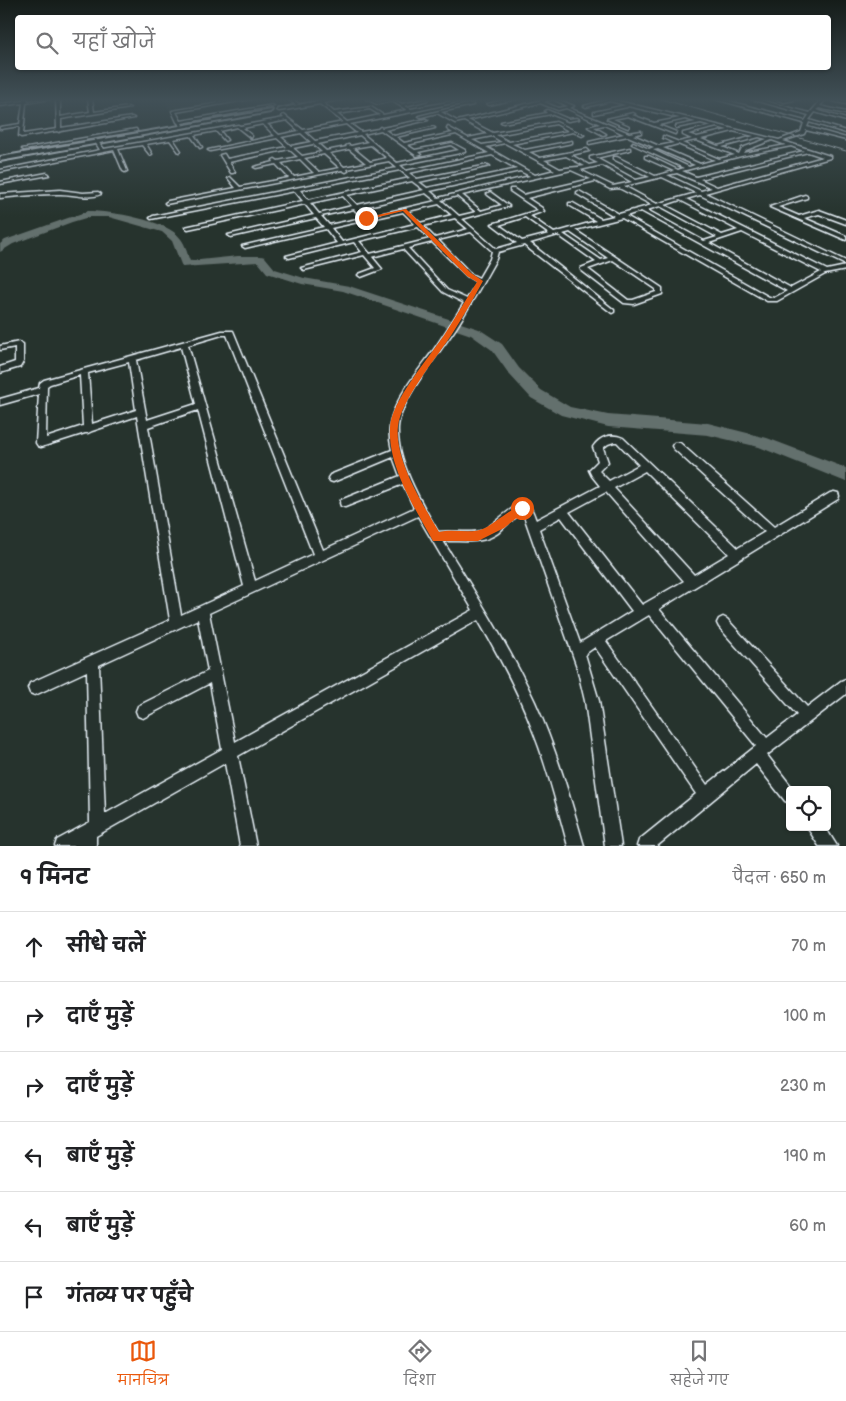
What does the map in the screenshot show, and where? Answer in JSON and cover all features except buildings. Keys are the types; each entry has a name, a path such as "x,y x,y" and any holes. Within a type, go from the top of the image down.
{"main road":[{"path":"0,158 108,138"}],"street":[{"path":"24,150 96,138"},
{"path":"194,138 200,147"},
{"path":"210,150 266,138"},
{"path":"281,138 316,173"},
{"path":"310,138 393,212"},
{"path":"226,161 336,138"},
{"path":"339,138 369,163"},
{"path":"366,138 439,200 495,252"},
{"path":"396,138 416,153 452,144 463,151 397,164"},
{"path":"403,144 433,138"},
{"path":"500,138 560,171"},
{"path":"481,147 531,138"},
{"path":"639,138 701,166"},
{"path":"671,138 720,161"},
{"path":"718,147 750,138"},
{"path":"779,141 787,138"},
{"path":"0,171 171,139 179,151"},
{"path":"468,139 535,177"},
{"path":"597,147 590,143 608,139 615,142"},
{"path":"649,150 697,139 740,155"},
{"path":"576,846 558,780 521,688 481,612 421,510 406,478 396,452 394,427 398,408 457,321 495,252 828,157 805,152 772,139 744,149 740,155"},
{"path":"258,140 292,178"},
{"path":"97,141 102,151"},
{"path":"524,152 571,142"},
{"path":"256,167 372,143"},
{"path":"633,143 690,169"},
{"path":"144,144 150,154"},
{"path":"239,144 260,172"},
{"path":"622,145 629,149 613,156 592,158 636,182"},
{"path":"575,170 609,188 740,155 791,145"},
{"path":"116,149 125,171"},
{"path":"539,160 587,150"},
{"path":"604,150 654,177"},
{"path":"696,179 805,152"},
{"path":"804,164 805,152"},
{"path":"153,218 354,178 495,153"},
{"path":"566,154 589,167"},
{"path":"751,154 768,161"},
{"path":"222,155 233,172"},
{"path":"647,157 717,189"},
{"path":"168,203 391,159"},
{"path":"245,246 404,210 560,171 575,170 601,164"},
{"path":"188,227 366,189 488,166"},
{"path":"231,235 521,169"},
{"path":"0,183 47,174"},
{"path":"663,175 846,263"},
{"path":"265,177 270,182"},
{"path":"230,178 239,189"},
{"path":"522,197 594,180"},
{"path":"620,186 722,237"},
{"path":"298,190 340,244"},
{"path":"512,190 541,210 495,224 612,312"},
{"path":"0,196 60,192 83,195 98,194"},
{"path":"579,193 763,298 775,300 826,272 846,268"},
{"path":"344,194 366,218"},
{"path":"289,256 507,206 490,194"},
{"path":"459,195 480,213"},
{"path":"805,197 773,207 846,238"},
{"path":"682,199 826,272"},
{"path":"571,204 602,222"},
{"path":"404,210 469,274 480,281"},
{"path":"643,210 792,291"},
{"path":"257,212 271,240"},
{"path":"799,218 819,212 846,222"},
{"path":"526,215 600,262"},
{"path":"304,268 404,247 472,230"},
{"path":"704,243 742,230"},
{"path":"572,231 659,288 660,293 634,302 626,302 583,269 613,258"},
{"path":"354,240 379,269 362,275"},
{"path":"404,247 445,291 468,302"},
{"path":"141,412 41,443 43,385 47,382 222,333 230,333 320,557"},
{"path":"0,348 19,344 19,362 17,365 0,370"},
{"path":"184,344 251,588"},
{"path":"132,359 176,623"},
{"path":"84,373 88,430"},
{"path":"0,402 43,390"},
{"path":"143,425 201,406"},
{"path":"692,581 607,487 594,470 603,462 598,447 600,444 617,438 736,554"},
{"path":"677,446 773,532"},
{"path":"334,478 396,452"},
{"path":"533,527 646,466"},
{"path":"345,503 406,478"},
{"path":"578,651 834,496"},
{"path":"437,537 444,535 478,537 501,525 522,508 527,511 578,651 592,701 613,846"},
{"path":"35,688 421,510"},
{"path":"563,512 762,751 786,790"},
{"path":"203,611 248,846"},
{"path":"63,846 92,835 230,753 481,612"},
{"path":"723,623 807,716"},
{"path":"597,639 706,796"},
{"path":"92,662 92,835"},
{"path":"143,711 215,674"},
{"path":"645,846 846,686"},
{"path":"817,831 829,846"}],"waterway":[{"path":"0,249 9,242 69,220 88,214 109,214 165,230 177,240 186,265 238,259 261,259 271,271 302,281 345,288 475,332 497,347 514,371 536,394 566,411 608,421 708,429 762,442 846,475"}],"railway":[{"path":"801,138 846,151"}],"route":[{"path":"366,218 404,210 472,277 480,281 450,332 398,408 394,427 395,448 404,474 425,517 437,537 449,535 465,538 478,537 501,525 522,508"}]}
